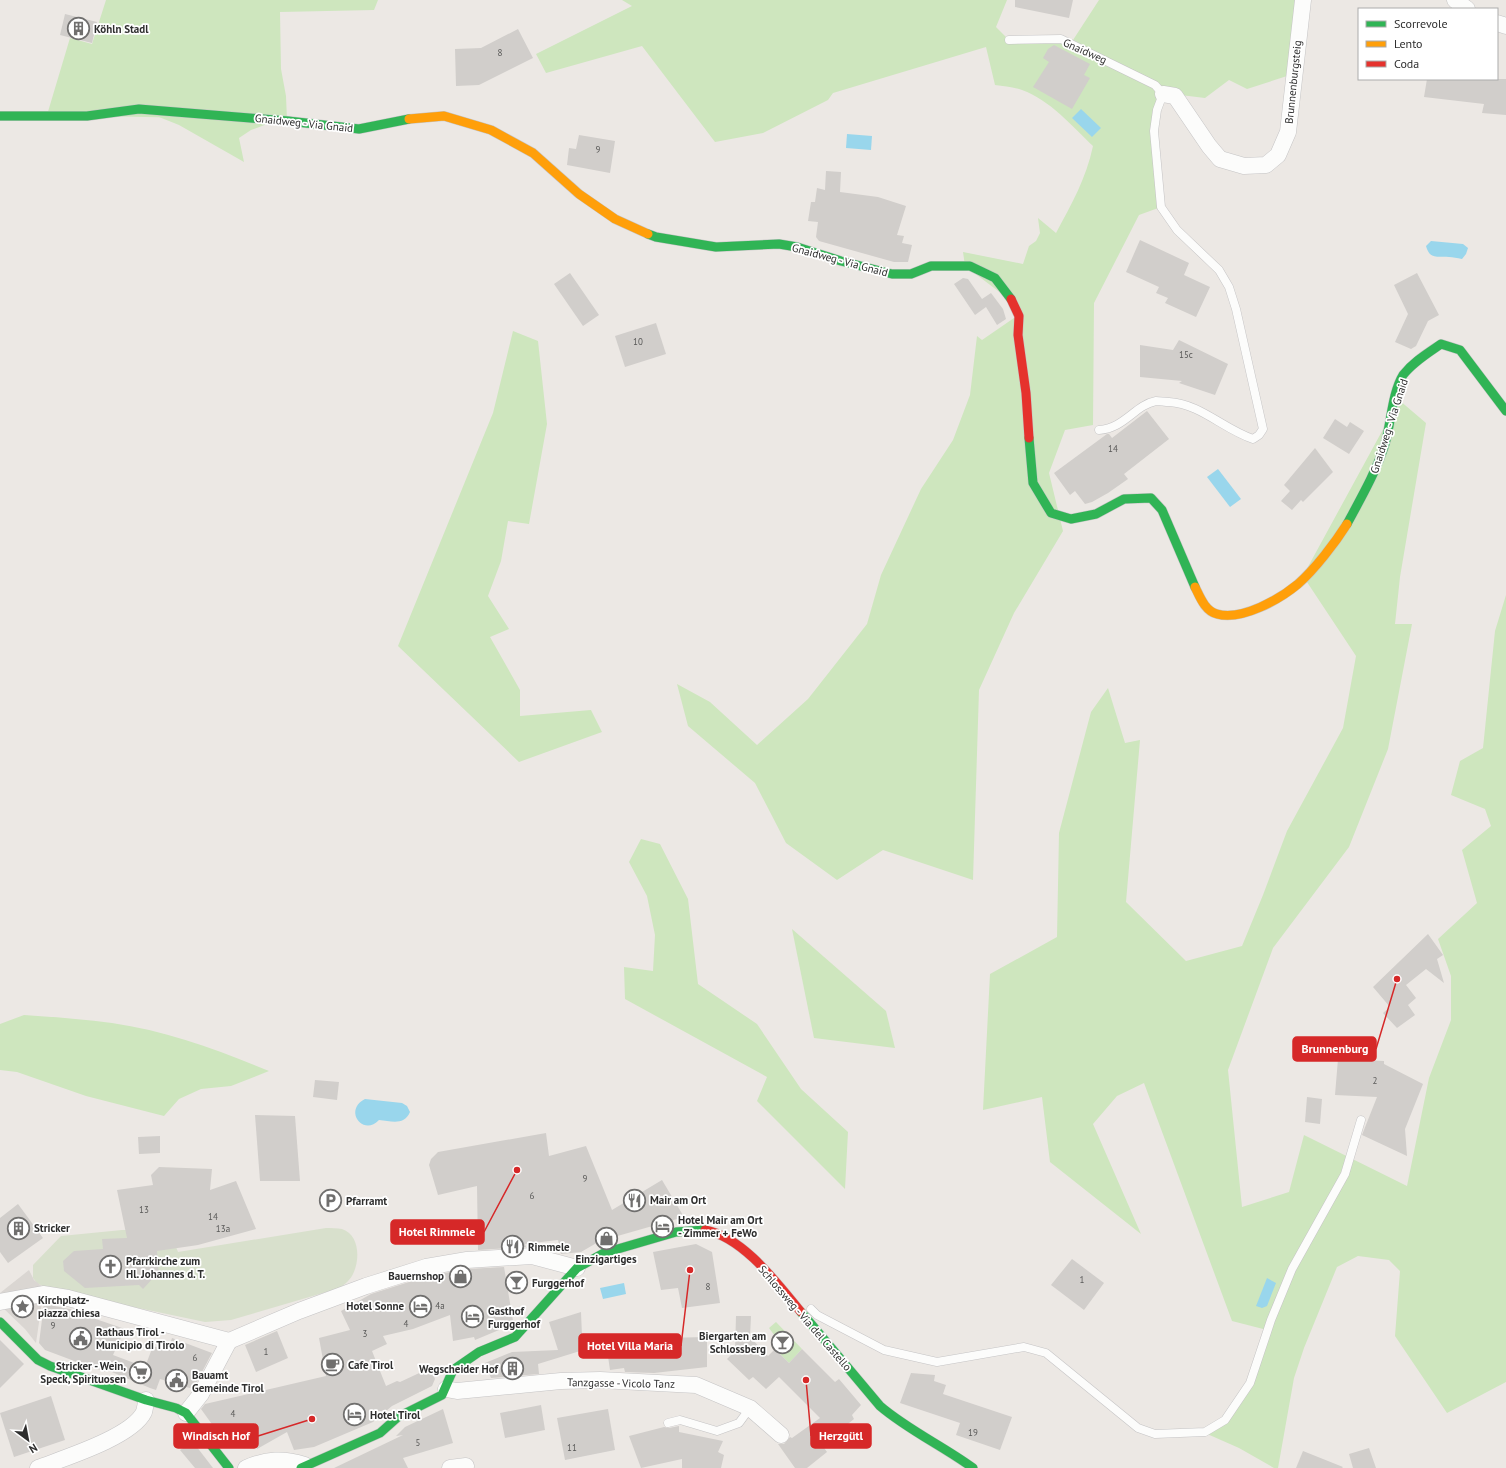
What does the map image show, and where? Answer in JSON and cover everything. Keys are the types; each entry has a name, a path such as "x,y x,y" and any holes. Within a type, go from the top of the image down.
{"street":[{"name":"Brunnenburgsteig","path":"1159,89 1175,96 1209,146 1220,159 1244,166 1266,165 1278,155 1288,132 1303,0"},
{"path":"1455,0 1466,8"},
{"name":"Gnaidweg - Via Gnaid","path":"0,116 87,116 139,109 297,122 359,129 405,119 444,116 491,130 534,153 579,194 615,219 656,237 716,247 785,245 892,274 911,274 931,266 970,266 995,278 1014,303 1019,316 1018,335 1026,393 1033,483 1051,513 1071,519 1096,514 1124,499 1151,498 1162,510 1202,603 1217,614 1233,614 1259,609 1298,584 1311,571 1346,526 1367,488 1385,443 1393,404 1403,376 1418,359 1441,344 1460,350 1506,411"},
{"name":"Schlossweg - Via del Castello","path":"578,1268 604,1253 676,1232 704,1230 715,1232 745,1251 768,1272 880,1406 893,1417 945,1448 973,1468"},
{"path":"0,1302 43,1294 68,1298 229,1341 366,1286 426,1267 467,1260 532,1256 578,1268 515,1337 479,1352 453,1370 442,1396 398,1417 380,1432 303,1466 288,1460 275,1460 263,1461 246,1468"},
{"path":"0,1322 38,1360 50,1366 146,1400 176,1408 186,1413 229,1468"},
{"path":"186,1413 201,1394 229,1341"},
{"name":"Tanzgasse - Vicolo Tanz","path":"446,1389 457,1391 561,1381 696,1385 750,1408 781,1435"},
{"path":"38,1468 99,1444 124,1432 144,1412 146,1400"},
{"path":"450,1468 466,1466"}],"lane":[{"name":"Gnaidweg","path":"1009,40 1061,39 1159,89"},
{"path":"1099,430 1110,429 1117,426 1156,401 1194,407 1240,434 1253,439 1259,435 1263,429 1236,309 1229,287 1219,270 1177,230 1161,207 1154,131 1159,89"},
{"path":"768,1272 779,1278 817,1315 884,1350 937,1362 1024,1348 1046,1353 1138,1428 1155,1434 1205,1432 1225,1420 1250,1383 1271,1320 1292,1269 1345,1174 1361,1120"},
{"path":"668,1422 680,1420 717,1431 739,1423 750,1408"}],"green space":[{"path":"106,0 378,0 374,10 280,12 281,69 286,96 287,120 47,115 70,38 92,44"},
{"path":"622,0 1007,0 996,27 1009,40 1061,39 1155,85 1163,94 1157,110 1161,207 1139,215 1094,303 1093,425 1065,430 1049,473 1063,531 1014,613 979,690 973,880 883,850 837,880 786,843 755,783 688,726 677,684 710,702 757,745 808,699 867,624 881,575 921,489 953,440 970,395 977,336 982,340 1014,318 1014,303 965,266 963,252 1023,264 1029,246 1036,241 1040,233 1038,218 1056,233 1073,201 1087,169 1093,146 1060,114 1042,100 1019,89 995,85 986,47 833,93 828,100 763,133 715,142 642,46 546,73 536,54 632,6"},
{"path":"1099,0 1296,0 1287,76 1247,89 1229,80 1205,98 1164,93 1156,84 1073,40"},
{"path":"139,109 275,121 251,130 239,138 244,162 179,125"},
{"path":"513,331 538,341 547,424 529,524 508,521 501,561 488,596 509,629 490,637 520,690 520,716 591,710 602,732 519,762 398,646 493,413"},
{"path":"1399,400 1426,423 1400,577 1395,624 1412,624 1388,749 1349,847 1273,948 1228,1070 1242,1207 1289,1192 1304,1135 1407,1186 1429,1078 1451,1020 1451,976 1438,939 1477,903 1462,850 1491,826 1485,809 1451,795 1460,761 1483,748 1495,631 1506,595 1506,1382 1447,1413 1395,1336 1400,1271 1389,1260 1358,1256 1337,1267 1304,1348 1294,1378 1278,1468 1274,1468 1239,1448 1205,1433 1225,1421 1250,1383 1267,1330 1232,1321 1144,1083 1117,1096 1093,1124 1141,1234 1050,1162 1042,1097 983,1110 990,974 1057,937 1059,833 1091,712 1108,688 1125,743 1140,740 1126,902 1186,961 1242,946 1287,831 1343,728 1356,656 1303,576"},
{"path":"641,839 660,844 688,899 698,984 757,1024 801,1089 848,1132 845,1189 757,1101 767,1077 625,999 624,967 653,971 655,935 647,896 629,862"},
{"path":"792,929 886,1011 895,1048 814,1038"},
{"path":"24,1015 68,1018 132,1026 192,1042 269,1071 231,1086 201,1089 179,1099 164,1116 86,1096 17,1072 0,1070 0,1024"},
{"path":"326,1228 342,1229 348,1232 355,1242 357,1248 357,1262 353,1274 348,1281 340,1288 231,1320 205,1322 48,1289 37,1283 33,1278 33,1265 61,1236 122,1230 169,1229 178,1252"},
{"path":"776,1322 802,1349 789,1363 775,1349 778,1340 769,1328"}],"shaded area":[{"name":"Kirchplatz- piazza chiesa","path":"29,1270 34,1280 44,1288 36,1343 25,1329 0,1305 0,1293"}],"water":[{"path":"1081,109 1101,128 1092,137 1072,118"},
{"path":"847,134 872,136 871,150 846,148"},
{"path":"1431,241 1463,244 1468,248 1462,259 1434,256 1430,253 1426,246"},
{"path":"1218,469 1241,499 1230,507 1207,477"},
{"path":"365,1099 402,1103 407,1106 410,1112 404,1119 397,1122 379,1120 373,1124 362,1124 356,1115 356,1109"},
{"path":"1267,1278 1276,1283 1267,1306 1262,1308 1256,1306"},
{"path":"624,1283 626,1294 603,1299 600,1288"}],"building":[{"path":"1015,0 1073,0 1069,18 1015,7"},
{"name":"Köhln Stadl","path":"65,14 97,22 92,43 60,35"},
{"path":"518,29 533,58 479,85 456,86 455,49 481,48"},
{"path":"1054,45 1090,64 1084,75 1090,78 1072,109 1033,87 1049,62 1043,58 1048,49"},
{"path":"1506,79 1506,115 1482,113 1484,104 1424,97 1427,80"},
{"path":"579,135 615,141 610,173 567,165 569,148 576,149"},
{"path":"826,171 841,172 840,192 878,197 906,206 897,235 904,236 902,243 912,245 908,262 894,262 819,241 816,237 818,222 808,221 811,202 815,202 817,188 825,190"},
{"path":"1140,240 1189,263 1184,275 1210,287 1196,317 1165,303 1168,298 1156,293 1159,287 1126,272"},
{"path":"570,273 599,315 583,326 554,284"},
{"path":"1417,273 1439,315 1428,321 1416,346 1411,349 1395,342 1408,314 1394,285"},
{"path":"963,278 968,279 982,299 991,293 1003,309 1006,319 997,325 986,307 975,315 954,284"},
{"path":"656,323 666,354 625,367 615,336"},
{"path":"1179,340 1228,364 1215,395 1179,383 1182,381 1140,377 1140,345 1173,350"},
{"path":"1147,411 1169,439 1124,474 1128,479 1108,493 1092,502 1085,504 1075,491 1070,495 1054,473 1107,434 1109,434 1112,438"},
{"path":"1335,419 1347,427 1350,422 1364,431 1349,454 1323,438"},
{"path":"1315,448 1333,472 1303,502 1301,500 1292,510 1281,501 1290,491 1284,485"},
{"path":"1428,934 1443,955 1437,959 1444,983 1426,969 1406,985 1416,998 1408,1005 1415,1015 1397,1028 1383,1013 1390,1007 1373,987"},
{"path":"1338,1059 1384,1061 1384,1064 1423,1084 1405,1129 1407,1156 1362,1135 1377,1097 1335,1095"},
{"path":"315,1080 339,1082 337,1100 313,1097"},
{"path":"1307,1097 1322,1099 1320,1124 1305,1122"},
{"path":"255,1115 295,1116 300,1181 260,1181"},
{"path":"546,1133 549,1156 586,1146 612,1210 662,1180 684,1217 600,1241 581,1252 561,1254 558,1240 525,1244 526,1247 478,1250 477,1186 438,1195 429,1165 431,1159 438,1152"},
{"path":"160,1136 160,1153 139,1154 138,1137"},
{"path":"159,1167 212,1169 210,1190 236,1181 256,1229 198,1245 157,1251 159,1276 154,1277 143,1289 139,1285 85,1288 64,1271 63,1261 74,1251 103,1249 102,1239 127,1238 117,1190 153,1185 151,1175"},
{"name":"Stricker","path":"18,1204 43,1238 8,1263 0,1252 0,1218"},
{"path":"696,1244 712,1252 720,1303 682,1308 678,1288 661,1290 653,1252"},
{"path":"1072,1259 1104,1283 1084,1310 1051,1285"},
{"path":"504,1267 513,1321 497,1324 499,1330 475,1340 474,1337 453,1341 450,1315 413,1329 383,1336 387,1344 372,1351 386,1386 397,1381 400,1382 430,1368 435,1379 432,1386 392,1406 373,1422 314,1447 294,1450 287,1432 257,1449 246,1428 224,1441 201,1409 205,1404 326,1376 319,1338 350,1330 341,1311 371,1294 428,1276 468,1269"},
{"path":"44,1304 85,1312 84,1315 125,1329 113,1355 145,1367 153,1346 168,1351 172,1338 212,1353 193,1389 160,1379 156,1390 107,1370 106,1372 45,1350 39,1343"},
{"path":"581,1312 582,1336 617,1336 617,1339 707,1337 707,1367 654,1373 625,1372 624,1368 610,1370 606,1343 538,1364 539,1374 491,1378 485,1363 512,1352 558,1350 549,1322"},
{"path":"736,1316 751,1316 750,1337 768,1356 775,1349 789,1363 802,1349 835,1382 839,1379 861,1405 852,1415 854,1419 822,1445 827,1452 807,1468 795,1468 778,1444 784,1444 790,1437 792,1438 820,1418 779,1377 766,1389 753,1377 749,1380 727,1359 735,1351"},
{"path":"277,1331 288,1358 256,1372 245,1345"},
{"path":"0,1340 24,1364 0,1388"},
{"path":"911,1373 935,1375 934,1381 946,1385 943,1394 1012,1417 1000,1450 956,1435 960,1423 900,1403"},
{"path":"51,1396 65,1440 14,1457 0,1413"},
{"path":"541,1405 545,1430 505,1438 500,1413"},
{"path":"443,1409 453,1443 403,1458 408,1468 334,1468 403,1435 396,1436 405,1427"},
{"path":"608,1409 615,1450 565,1460 557,1418"},
{"path":"679,1426 679,1432 723,1441 718,1452 724,1455 721,1468 682,1468 682,1459 641,1468 629,1436 664,1427 669,1428"},
{"path":"193,1442 213,1468 195,1468 180,1450"},
{"path":"1369,1448 1376,1468 1353,1468 1349,1454"},
{"path":"1303,1451 1343,1467 1296,1468"}],"traffic: fast":[{"path":"0,116 87,116 139,109 288,121 359,129 409,119"},
{"path":"648,234 656,237 716,247 779,244 797,247 841,261 892,274 911,274 931,266 970,266 995,278 1011,299"},
{"path":"1347,524 1368,485 1385,444 1399,382 1407,370 1426,354 1441,344 1460,350 1506,411"},
{"path":"1029,438 1033,483 1051,513 1071,519 1096,514 1124,499 1151,498 1162,510 1195,587"},
{"path":"301,1468 380,1433 398,1417 442,1395 453,1370 479,1352 515,1337 577,1268 604,1253 676,1232 705,1230"},
{"path":"801,1312 880,1406 902,1423 950,1452 973,1468"},
{"path":"0,1322 38,1360 50,1366 146,1400 176,1408 186,1413 229,1468"}],"traffic: slow":[{"path":"409,119 444,116 491,130 533,153 579,194 615,219 648,234"},
{"path":"1195,587 1206,607 1217,614 1227,615 1249,612 1271,602 1298,584 1324,556 1347,524"}],"traffic: jam":[{"path":"1011,299 1019,316 1018,335 1026,393 1029,438"},
{"path":"705,1230 719,1234 746,1251 770,1275 801,1312"}],"place":[{"name":"Köhln Stadl","path":"79,29"},
{"name":"Brunnenburg","path":"1397,979"},
{"name":"Hotel Rimmele","path":"517,1170"},
{"name":"Mair am Ort","path":"635,1200"},
{"name":"Pfarramt","path":"330,1201"},
{"name":"Hotel Mair am Ort - Zimmer + FeWo","path":"663,1226"},
{"name":"Stricker","path":"18,1228"},
{"name":"Einzigartiges","path":"606,1239"},
{"name":"Rimmele","path":"513,1247"},
{"name":"Pfarrkirche zum Hl. Johannes d. T.","path":"111,1267"},
{"name":"Hotel Villa Maria","path":"690,1270"},
{"name":"Bauernshop","path":"460,1276"},
{"name":"Furggerhof","path":"517,1283"},
{"name":"Kirchplatz- piazza chiesa","path":"22,1306"},
{"name":"Hotel Sonne","path":"420,1306"},
{"name":"Gasthof Furggerhof","path":"472,1317"},
{"name":"Rathaus Tirol - Municipio di Tirolo","path":"80,1338"},
{"name":"Biergarten am Schlossberg","path":"782,1342"},
{"name":"Cafe Tirol","path":"333,1365"},
{"name":"Wegscheider Hof","path":"513,1369"},
{"name":"Stricker - Wein, Speck, Spirituosen","path":"141,1372"},
{"name":"Herzgütl","path":"806,1380"},
{"name":"Bauamt Gemeinde Tirol","path":"177,1381"},
{"name":"Hotel Tirol","path":"354,1415"},
{"name":"Windisch Hof","path":"312,1419"}]}
